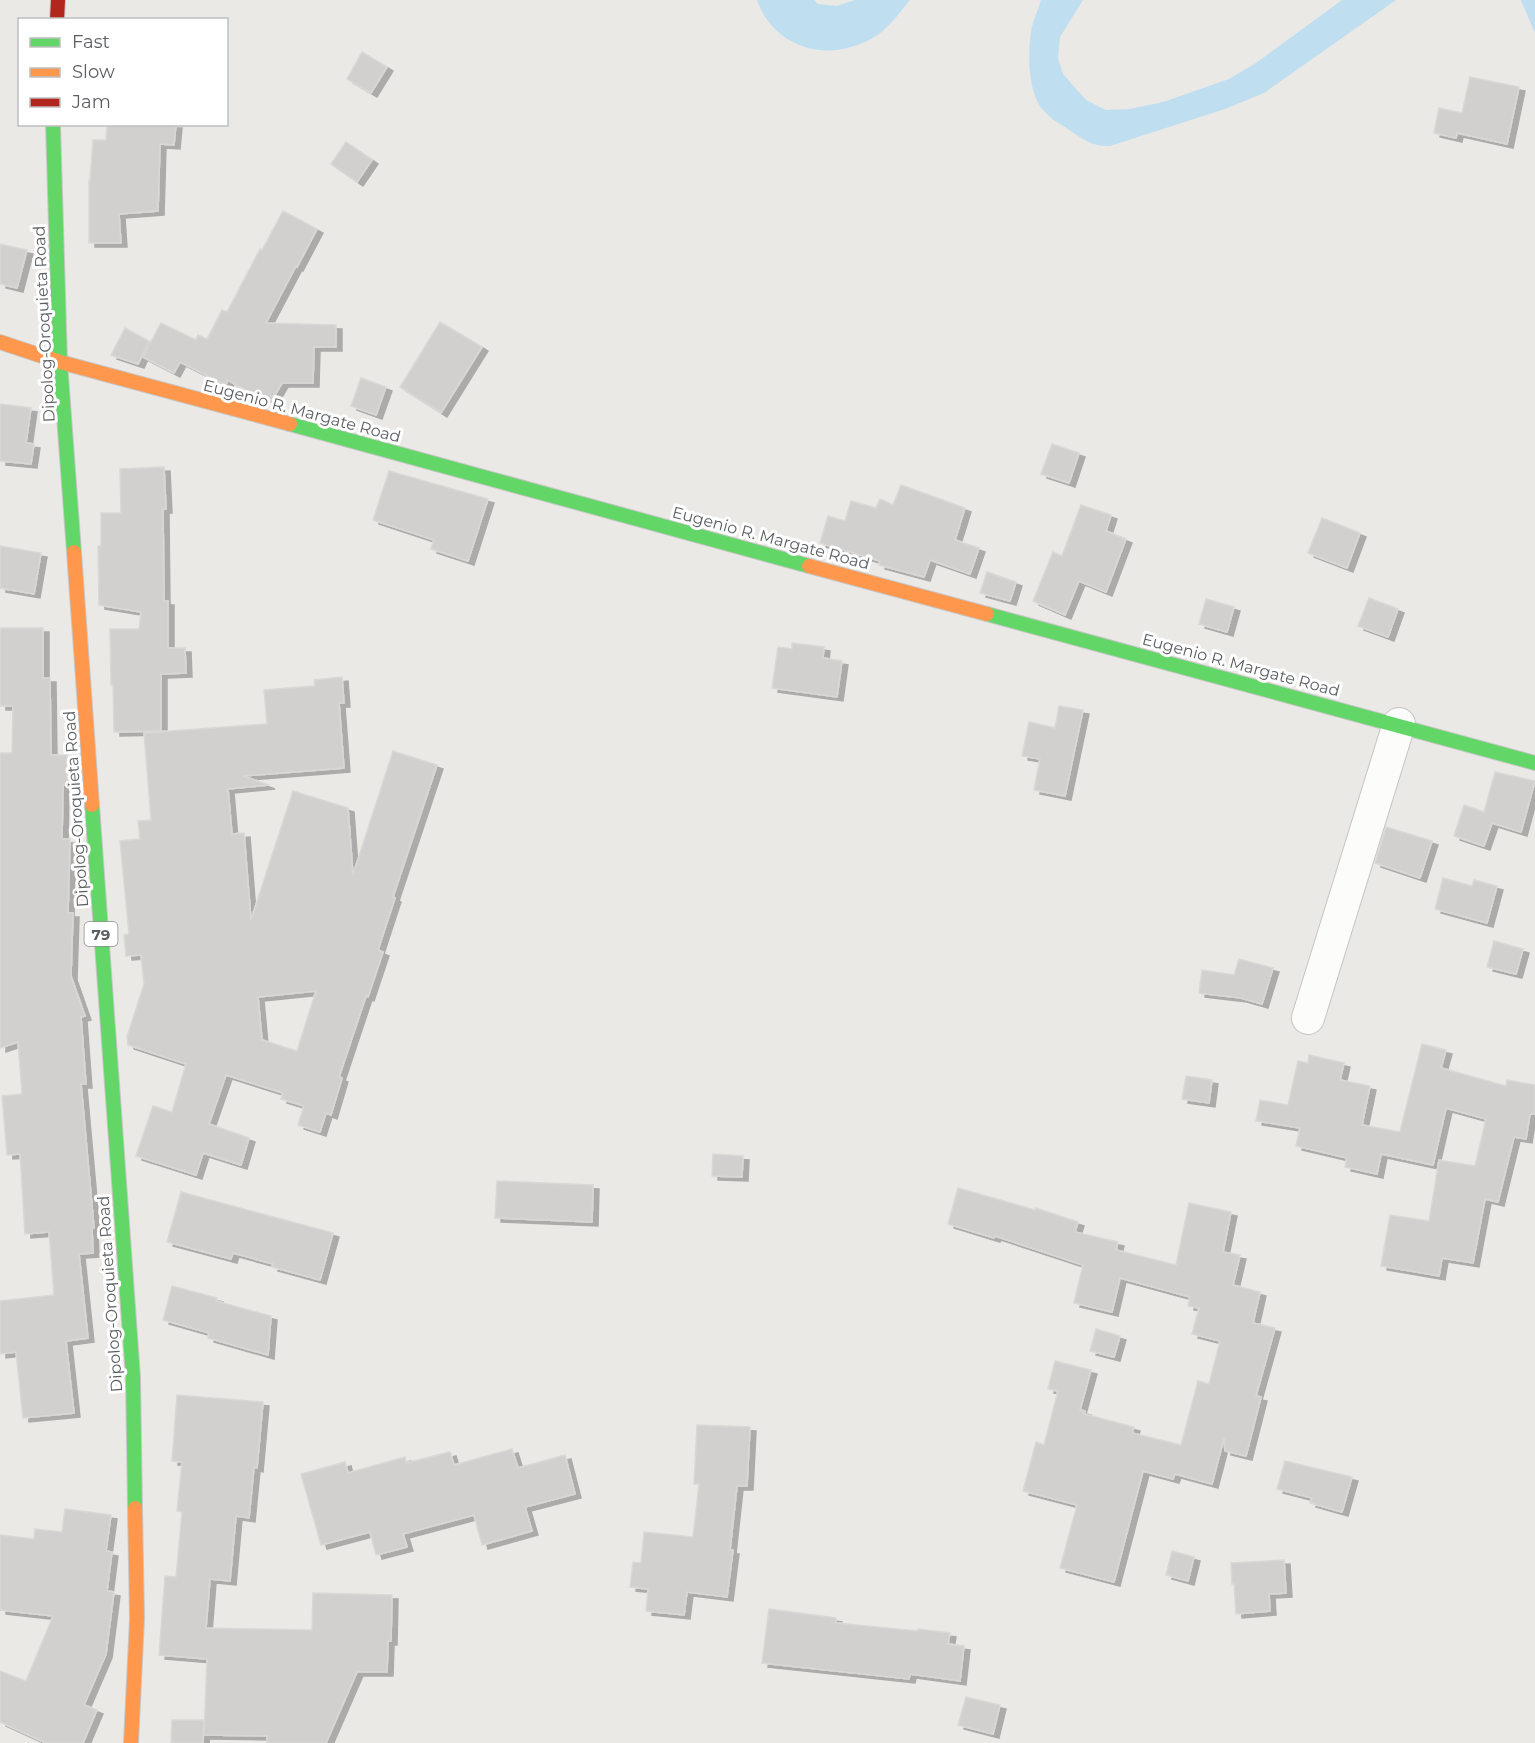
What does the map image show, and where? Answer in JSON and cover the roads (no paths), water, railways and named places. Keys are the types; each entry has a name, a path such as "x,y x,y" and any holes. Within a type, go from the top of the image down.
{"main road":[{"path":"57,18 58,0"},
{"name":"Dipolog-Oroquieta Road","path":"53,126 60,362 133,1377 137,1619 131,1743"},
{"name":"Eugenio R. Margate Road","path":"0,342 60,362 1399,724 1535,763"}],"street":[{"path":"1308,1018 1399,724"}],"water":[{"path":"757,0 814,0 818,4 837,6 855,0 910,0 879,34 844,49 826,50 809,48 792,42 778,32 766,18"},
{"path":"1041,0 1083,0 1060,37 1058,58 1063,74 1086,100 1106,110 1130,109 1163,102 1229,79 1256,63 1342,0 1396,0 1264,93 1225,109 1110,146 1098,145 1082,139 1053,119 1039,104 1032,85 1029,51 1031,31"},
{"path":"1521,0 1535,0 1535,33 1522,3"}]}
